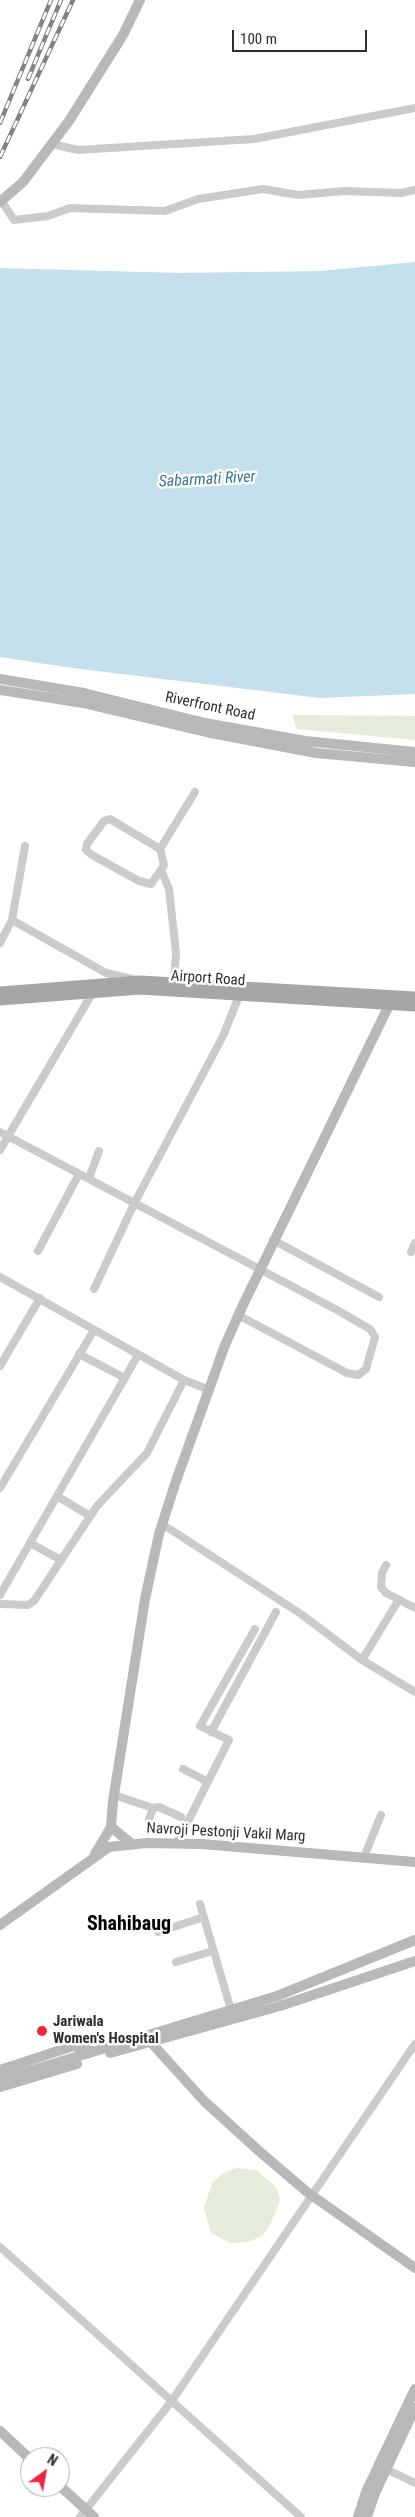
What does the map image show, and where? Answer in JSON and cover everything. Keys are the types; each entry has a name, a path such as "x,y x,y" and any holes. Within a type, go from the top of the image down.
{"main road":[{"path":"1,202 23,182 52,144 123,35 140,0"},
{"name":"Riverfront Road","path":"0,679 84,693 205,723 305,741 415,752"},
{"name":"Riverfront Road","path":"0,690 83,703 206,732 316,753 415,762"},
{"name":"Airport Road","path":"0,992 140,981 174,982 393,1000 415,1006"},
{"name":"Airport Road","path":"0,1000 140,989 238,996 393,1000 415,998"},
{"path":"93,1858 111,1827 114,1795 145,1599 162,1524 176,1480 238,1315 273,1240 393,1000"},
{"path":"111,1827 132,1844"},
{"name":"Navroji Pestonji Vakil Marg","path":"0,1925 109,1847 132,1844 177,1843 415,1862"},
{"path":"0,2087 277,1996 415,1940"},
{"path":"0,2080 92,2052 280,2006 415,1961"},
{"path":"148,2039 204,2101 311,2195 415,2268"},
{"path":"0,2070 73,2046 92,2052"},
{"path":"358,2517 369,2484 415,2389"},
{"path":"368,2517 386,2469 415,2408"},
{"path":"0,2431 20,2450"},
{"path":"70,2497 87,2515"}],"street":[{"path":"52,144 78,150 254,139 415,108"},
{"path":"1,202 14,220 48,216 70,208 165,211 198,199 263,190 298,195 345,191 401,193 415,190"},
{"path":"160,849 195,792"},
{"path":"110,818 160,849 164,865 161,870 151,884 146,883 86,850 87,844 104,821 110,818"},
{"path":"0,944 12,920 25,846"},
{"path":"161,870 169,888 176,953 174,982"},
{"path":"12,920 106,973 140,981"},
{"path":"0,1150 92,992"},
{"path":"94,1289 135,1202 223,1036 238,996"},
{"path":"0,1132 135,1202 370,1329 375,1337 366,1369 358,1375 347,1373 238,1315"},
{"path":"89,1178 99,1151"},
{"path":"38,1251 79,1174"},
{"path":"273,1240 379,1297"},
{"path":"411,1252 415,1243"},
{"path":"0,1277 184,1380 210,1390"},
{"path":"0,1366 40,1298"},
{"path":"0,1488 94,1330"},
{"path":"79,1354 124,1378"},
{"path":"0,1595 138,1355"},
{"path":"0,1613 3,1604 32,1603 90,1516 147,1453 184,1380"},
{"path":"57,1496 90,1516"},
{"path":"162,1524 301,1614 362,1660 415,1692"},
{"path":"30,1543 62,1560"},
{"path":"386,1565 382,1573 381,1587 398,1601 415,1608"},
{"path":"362,1660 398,1601"},
{"path":"212,1732 276,1612"},
{"path":"177,1843 229,1740 200,1726 255,1628"},
{"path":"183,1769 208,1782"},
{"path":"114,1795 153,1808 159,1807 181,1817"},
{"path":"148,1819 153,1808"},
{"path":"364,1857 381,1815"},
{"path":"200,1904 230,2010"},
{"path":"158,1932 204,1917"},
{"path":"176,1962 213,1951"},
{"path":"87,2515 171,2402 415,2044"},
{"path":"0,2247 301,2517"},
{"path":"386,2469 415,2483"}],"green space":[{"path":"292,715 415,716 415,740 297,729"},
{"path":"236,2168 256,2170 276,2187 280,2200 271,2223 262,2236 248,2242 230,2243 211,2233 204,2208 212,2183 222,2174"}],"water":[{"name":"Sabarmati River","path":"415,262 415,694 320,698 72,668 0,657 0,268 180,273 320,271"}],"railway":[{"path":"0,123 51,0"},
{"path":"28,79 61,0"},
{"path":"0,157 73,0"}],"place":[{"name":"Jariwala Women's Hospital","path":"42,2031"}],"district":[{"name":"Shahibaug","path":"129,1925"}]}
